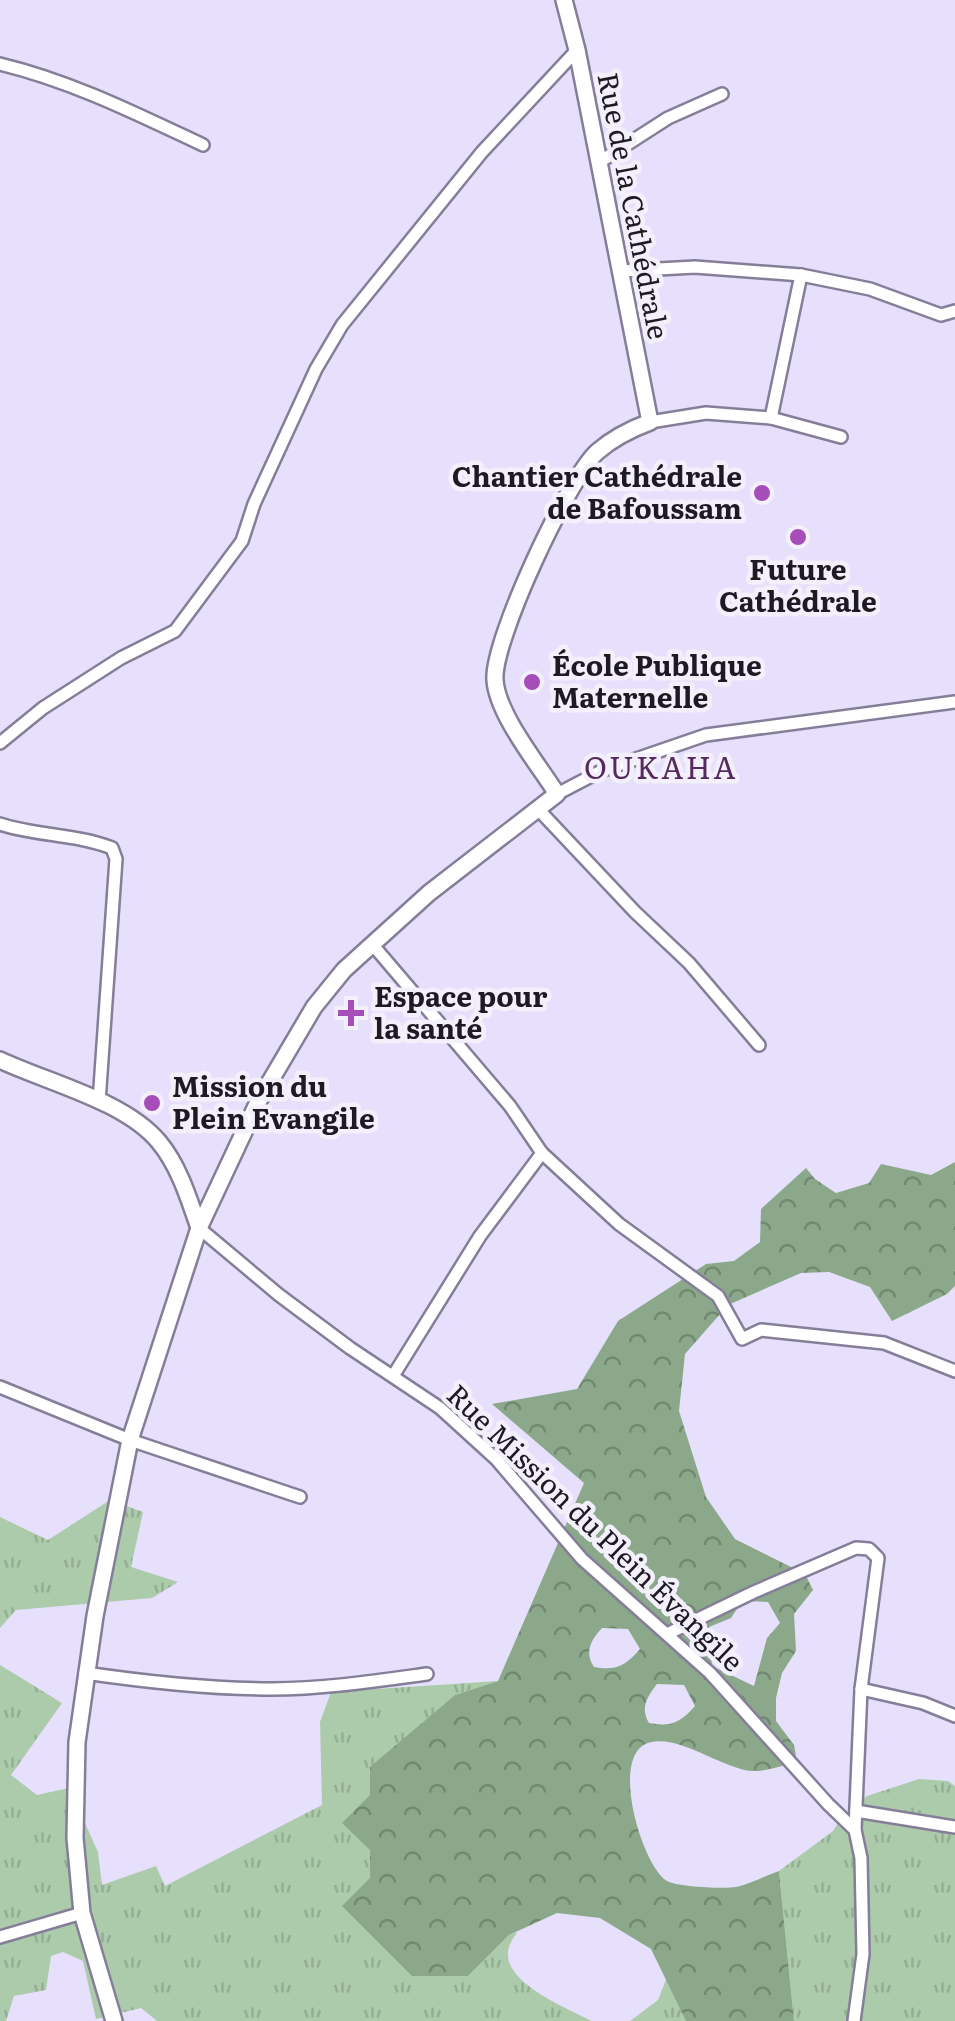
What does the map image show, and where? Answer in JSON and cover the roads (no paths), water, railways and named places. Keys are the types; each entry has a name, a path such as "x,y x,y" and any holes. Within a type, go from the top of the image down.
{"street":[{"name":"Rue de la Cathédrale","path":"564,0 578,50 650,422"},
{"path":"0,743 43,708 120,658 175,630 242,540 254,504 316,368 342,326 482,152 578,50"},
{"path":"0,64 36,73 114,103 203,145"},
{"path":"598,163 668,118 722,94"},
{"path":"622,271 695,267 801,275 870,289 940,315 955,310"},
{"path":"771,418 801,275"},
{"path":"557,794 500,703 494,679 515,606 563,503 595,453 627,431 650,422 706,413 771,418 842,437"},
{"path":"114,2021 82,1913 76,1838 77,1742 85,1673 130,1440 199,1228 258,1102 314,1007 344,970 429,893 537,808 601,771 706,736 955,702"},
{"path":"537,808 689,963 759,1045"},
{"path":"0,824 30,833 92,840 112,848 116,859 99,1102"},
{"path":"372,944 510,1106 542,1153 619,1224 718,1296 742,1340 761,1330 884,1343 955,1371"},
{"name":"Rue Mission du Plein Évangile","path":"0,1060 132,1118 158,1141 176,1172 199,1228 279,1295 440,1408 496,1459 582,1559 710,1672 856,1830"},
{"path":"393,1376 480,1236 542,1153"},
{"path":"0,1387 130,1440 300,1497"},
{"path":"667,1634 856,1548 869,1549 878,1558 862,1689 856,1830 861,1858 864,1954 854,2021"},
{"path":"85,1673 159,1684 273,1689 358,1684 427,1674"},
{"path":"862,1689 923,1703 955,1716"},
{"path":"856,1812 955,1828"},
{"path":"0,1937 82,1913"}],"place":[{"name":"Chantier Cathédrale de Bafoussam","path":"762,493"},
{"name":"Future Cathédrale","path":"798,537"},
{"name":"École Publique Maternelle","path":"532,682"},
{"name":"Espace pour la santé","path":"351,1013"},
{"name":"Mission du Plein Evangile","path":"152,1103"}],"district":[{"name":"OUKAHA","path":"661,769"}]}
